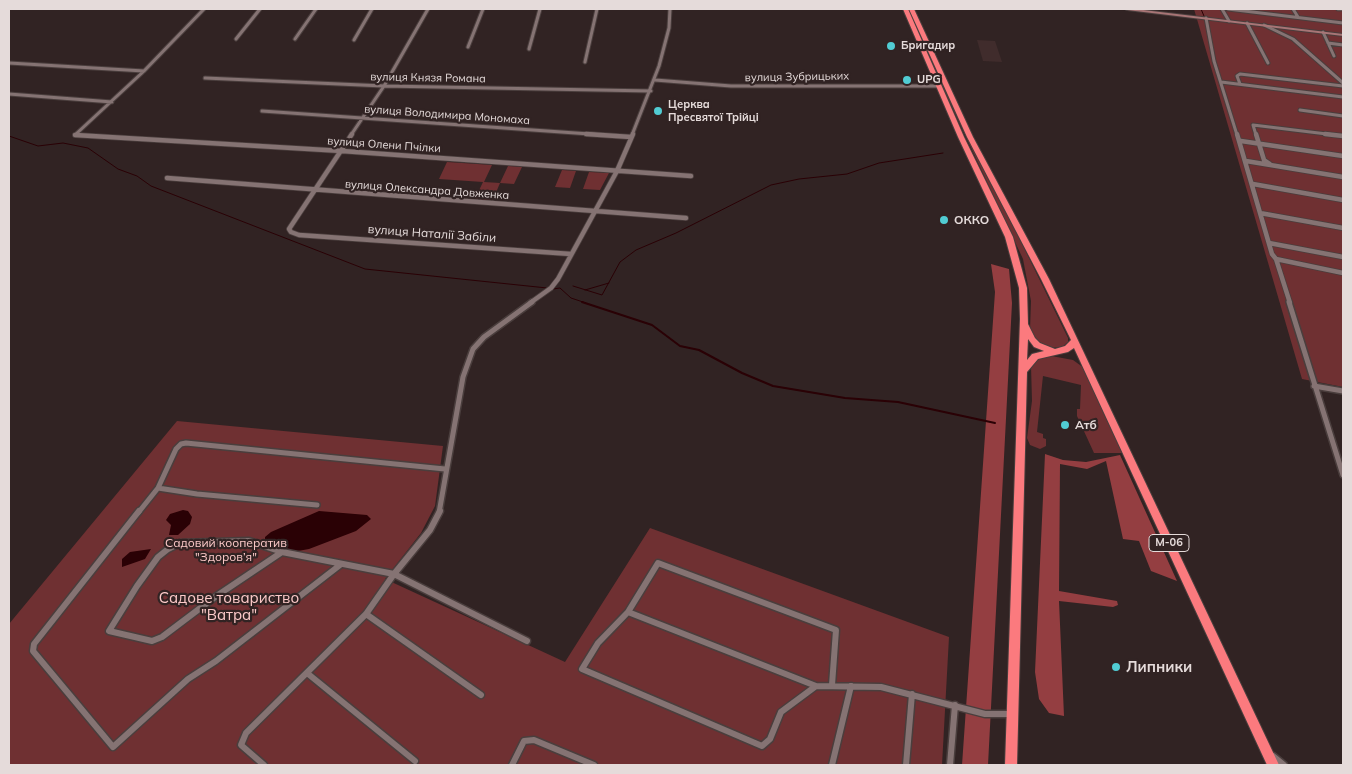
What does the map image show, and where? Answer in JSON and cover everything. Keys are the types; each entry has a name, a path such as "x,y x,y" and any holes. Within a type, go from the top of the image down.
{"highway":[{"name":"М-06","path":"905,9 940,86 949,99 1046,279 1273,765"},
{"name":"М-06","path":"911,9 1009,237 1023,288 1024,319 1011,765"},
{"path":"1024,319 1032,340 1042,347 1057,351"},
{"path":"1022,371 1035,356 1068,349 1075,341"}],"street":[{"path":"9,94 112,102 204,9"},
{"path":"236,39 260,9"},
{"path":"295,39 316,9"},
{"path":"354,40 372,9"},
{"path":"314,190 384,86 428,9"},
{"path":"468,47 483,9"},
{"path":"529,49 540,9"},
{"path":"585,62 596,9"},
{"path":"264,765 242,745 246,733 366,614 394,574 430,530 441,508 448,448 463,377 473,349 484,337 551,288 571,254 593,211 617,171 651,91 669,28 670,9"},
{"path":"1126,9 1343,35"},
{"path":"1222,9 1229,21"},
{"path":"1228,9 1257,11 1343,23"},
{"path":"1294,9 1298,17"},
{"path":"1338,9 1343,9"},
{"path":"1206,18 1214,61 1246,160 1269,243 1276,259 1343,475"},
{"path":"1247,23 1268,63"},
{"path":"1264,25 1294,39 1343,84"},
{"path":"1322,32 1334,56"},
{"path":"1328,43 1343,45"},
{"path":"9,63 144,71"},
{"path":"1240,84 1237,76 1240,74 1343,84"},
{"name":"вулиця Князя Романа","path":"205,78 384,86 651,91"},
{"name":"вулиця Зубрицьких","path":"655,80 731,86 940,86"},
{"path":"1221,82 1343,97"},
{"name":"вулиця Олени Пчілки","path":"112,102 76,134 691,176"},
{"path":"1300,110 1343,116"},
{"name":"вулиця Володимира Мономаха","path":"262,111 631,137"},
{"path":"1270,164 1264,160 1253,125 1343,136"},
{"path":"1240,141 1343,156"},
{"path":"1246,160 1343,177"},
{"name":"вулиця Олександра Довженка","path":"167,178 686,218"},
{"path":"1253,184 1343,200"},
{"name":"вулиця Наталії Забіли","path":"314,190 289,227 291,232 299,235 571,254"},
{"path":"1260,213 1343,228"},
{"path":"1269,243 1343,257"},
{"path":"1276,259 1343,273"},
{"path":"1314,386 1343,391"},
{"path":"340,565 216,661 188,679 114,747 33,651 34,644 158,488 176,449 186,443 445,469"},
{"path":"158,488 206,495 317,506"},
{"path":"282,552 162,637 152,641 109,631 136,586 158,557 168,549 180,544 249,541 282,552 340,565 394,574 527,641"},
{"path":"816,686 781,712 770,739 762,746 582,669 598,643 628,612 658,563 836,630 832,685"},
{"path":"628,612 816,686 881,687 985,714 1013,714"},
{"path":"366,614 481,695"},
{"path":"307,672 415,761"},
{"path":"832,765 851,686"},
{"path":"906,765 912,694"},
{"path":"950,765 955,705"},
{"path":"512,765 524,741 534,740 594,765"},
{"path":"1264,746 1284,765"}],"shaded area":[{"path":"977,40 995,41 1002,62 983,61"},
{"path":"991,264 1009,269 1012,303 988,765 962,765 995,292"},
{"path":"1045,454 1063,460 1086,462 1120,455 1177,581 1151,571 1139,541 1123,539 1106,461 1087,469 1060,464 1059,591 1117,601 1118,605 1113,607 1059,601 1064,716 1049,713 1039,699 1035,672"},
{"path":"183,510 188,511 192,517 190,524 178,535 169,535 171,525 166,520 170,514"},
{"path":"319,511 367,515 371,519 356,531 309,549 292,552 265,541 265,537 271,532"},
{"path":"151,549 145,559 122,567 122,559 130,552"}],"green space":[{"path":"1194,9 1343,9 1343,387 1302,379"},
{"path":"925,49 927,49 1068,338 1068,342 1062,347 1050,348 1034,339 1030,330 1031,301 1023,259"},
{"path":"447,162 492,165 484,182 500,183 492,202 474,201 483,182 439,179"},
{"path":"508,166 522,167 514,184 500,183"},
{"path":"562,170 576,171 570,188 555,187"},
{"path":"589,172 609,173 600,190 583,189"},
{"path":"1046,355 1073,360 1084,368 1123,453 1094,453 1077,416 1077,409 1080,409 1081,385 1043,376 1037,432 1043,434 1043,438 1046,439 1046,446 1040,449 1030,445 1027,438 1032,401 1031,366 1032,362"},
{"name":"Садове товариство \"Ватра\"","path":"177,421 443,446 435,506 421,533 385,579 565,662 650,528 949,637 942,765 9,765 9,624"}],"waterway":[{"path":"1201,9 1204,16"},
{"path":"9,136 38,146 63,143 88,148 118,169 137,176 151,186 365,269 547,288"},
{"path":"608,283 620,262 636,250 676,233 771,185 799,179 847,174 879,163 943,153"},
{"path":"585,290 602,295 608,283"},
{"path":"585,290 608,283"},
{"path":"573,286 585,290"},
{"path":"553,289 560,288 571,298 586,303"},
{"path":"582,302 652,325 680,346 699,350 742,373 773,386 845,398 898,402 995,423"}],"place":[{"name":"Бригадир","path":"891,46"},
{"name":"UPG","path":"907,80"},
{"name":"Церква Пресвятої Трійці","path":"658,111"},
{"name":"ОККО","path":"944,220"},
{"name":"Атб","path":"1065,425"},
{"name":"Липники","path":"1116,667"}],"park label":[{"name":"Садовий кооператив \"Здоров’я\"","path":"226,550"}]}
